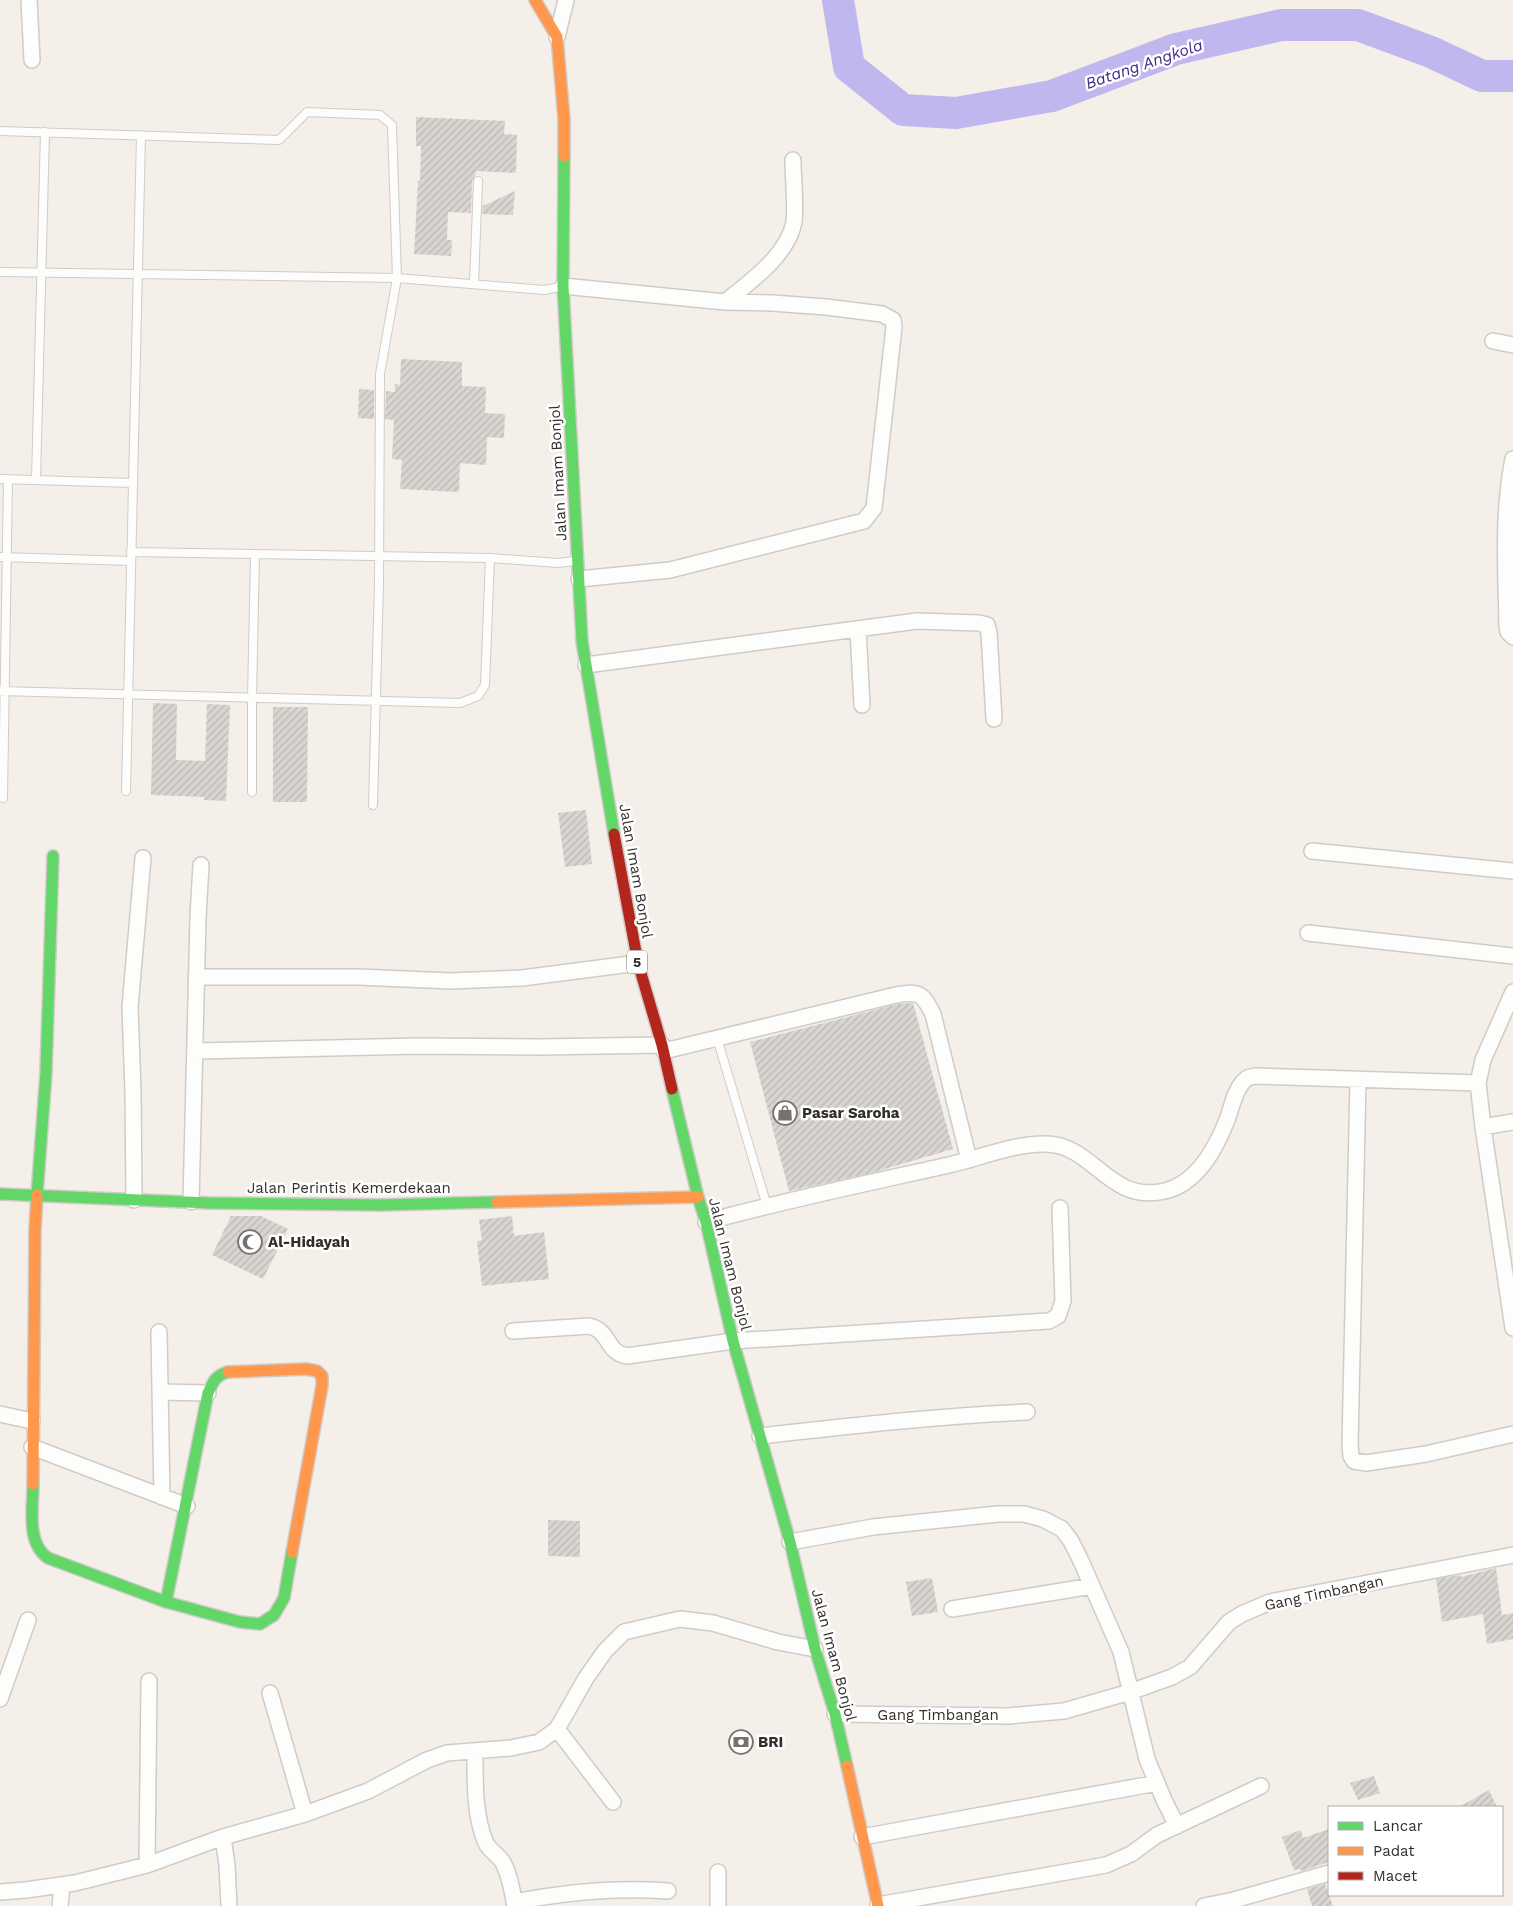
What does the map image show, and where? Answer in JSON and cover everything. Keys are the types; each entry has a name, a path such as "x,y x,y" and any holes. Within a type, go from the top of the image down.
{"main road":[{"name":"Jalan Imam Bonjol","path":"535,0 558,37 564,119 563,286 582,641 638,963 663,1048 733,1341 790,1542 815,1649 836,1714 878,1905"},
{"path":"53,856 46,1073 34,1229 32,1421 34,1546 48,1558 166,1602 240,1622 260,1624 274,1615 284,1598 322,1386 322,1376 317,1371 306,1370 229,1372 220,1373 215,1378 208,1393 187,1506 166,1602"},
{"name":"Jalan Perintis Kemerdekaan","path":"0,1194 192,1202 380,1204 698,1197"}],"street":[{"path":"29,0 32,60"},
{"path":"558,37 566,0"},
{"path":"725,302 754,279 780,251 788,237 794,221 793,160"},
{"path":"563,286 725,302 826,307 882,314 893,320 894,327 874,508 864,521 670,570 579,579"},
{"path":"1493,341 1513,345"},
{"path":"1513,459 1508,483 1505,521 1507,626 1508,632 1513,637"},
{"path":"586,665 917,621 979,623 987,625 989,633 994,719"},
{"path":"858,628 862,705"},
{"path":"1312,851 1513,871"},
{"path":"134,1200 130,1007 143,858"},
{"path":"192,1202 196,977 201,865"},
{"path":"1308,933 1513,956"},
{"path":"196,977 359,977 451,981 522,978 638,963"},
{"path":"195,1051 418,1046 663,1048 717,1038 912,992 924,998 933,1014 969,1160"},
{"path":"1513,992 1483,1060 1478,1083 1483,1127 1506,1237 1513,1328"},
{"path":"706,1222 766,1206 1033,1144 1057,1144 1071,1148 1110,1180 1131,1191 1150,1193 1168,1190 1190,1179 1213,1152 1228,1119 1237,1092 1244,1080 1249,1077 1478,1083"},
{"path":"1358,1080 1350,1445 1352,1459 1358,1463 1366,1463 1426,1454 1513,1434"},
{"path":"1483,1127 1513,1122"},
{"path":"513,1331 589,1326 604,1334 613,1350 627,1356 733,1341 1034,1322 1055,1319 1061,1310 1063,1301 1060,1208"},
{"path":"159,1332 162,1496"},
{"path":"160,1392 208,1393"},
{"path":"760,1436 910,1419 1027,1412"},
{"path":"0,1414 32,1421"},
{"path":"32,1446 187,1506"},
{"path":"790,1542 873,1527 998,1514 1024,1514 1043,1519 1062,1529 1071,1541 1121,1652 1147,1759 1177,1826"},
{"name":"Gang Timbangan","path":"836,1714 1008,1716 1064,1711 1130,1692 1172,1677 1190,1667 1229,1622 1270,1602 1513,1554"},
{"path":"952,1609 1092,1586"},
{"path":"0,1892 75,1883 147,1865 223,1837 305,1814 368,1791 427,1760 447,1753 511,1748 539,1742 557,1729 586,1678 605,1651 624,1632 680,1619 712,1623 778,1642 815,1649"},
{"path":"0,1699 28,1620"},
{"path":"147,1865 149,1681"},
{"path":"270,1693 305,1814"},
{"path":"557,1729 613,1802"},
{"path":"475,1750 475,1794 482,1830 487,1845 502,1862 509,1877 514,1904 548,1895 607,1890 668,1891"},
{"path":"862,1837 1157,1783"},
{"path":"878,1905 1106,1864 1131,1854 1157,1835 1261,1786"},
{"path":"223,1837 229,1906"},
{"path":"718,1872 718,1906"},
{"path":"1204,1906 1234,1900 1328,1873"},
{"path":"60,1906 62,1885"}],"lane":[{"path":"0,131 279,140 308,112 380,115 392,126 397,278 380,374 373,805"},
{"path":"36,480 45,132"},
{"path":"126,791 141,136"},
{"path":"474,284 478,181"},
{"path":"0,272 397,278 544,290 563,286"},
{"path":"3,798 4,479 133,482"},
{"path":"252,792 255,554"},
{"path":"3,557 255,554 490,558 558,563 578,560"},
{"path":"2,691 460,703 478,696 486,685 490,558"},
{"path":"717,1038 766,1206"}],"building":[{"path":"416,117 505,121 504,134 517,135 516,173 476,171 472,181 471,213 448,212 447,240 452,240 451,256 414,254 421,146 416,146"},
{"path":"515,191 513,215 482,214 483,206"},
{"path":"401,359 462,362 462,386 486,387 485,413 505,414 504,438 487,437 486,465 460,463 459,492 400,489 402,460 392,459 394,420 385,419 386,391 395,392 395,384 400,385"},
{"path":"359,389 374,390 374,419 358,418"},
{"path":"153,703 177,704 176,760 205,761 207,704 230,705 226,801 204,800 204,797 151,795"},
{"path":"273,707 308,707 307,802 273,802"},
{"path":"586,810 592,864 565,867 558,813"},
{"path":"913,1003 953,1149 871,1173 789,1191 750,1042 898,1004"},
{"name":"Al-Hidayah","path":"231,1216 261,1216 288,1229 263,1279 212,1255"},
{"path":"512,1216 514,1236 544,1232 549,1279 482,1286 477,1241 482,1240 479,1220"},
{"path":"548,1520 580,1521 580,1557 548,1556"},
{"path":"1496,1568 1502,1615 1513,1613 1513,1639 1487,1644 1483,1614 1442,1622 1436,1579 1460,1575 1461,1577"},
{"path":"932,1578 938,1612 912,1616 906,1582"},
{"path":"1374,1776 1380,1793 1358,1800 1350,1783"},
{"path":"1489,1790 1497,1806 1461,1806"},
{"path":"1328,1829 1328,1862 1301,1871 1300,1869 1294,1870 1282,1837 1301,1830 1303,1838"},
{"path":"1325,1884 1333,1906 1312,1906 1307,1889"}],"waterway":[{"name":"Batang Angkola","path":"838,0 849,67 903,110 956,113 1052,96 1176,49 1281,25 1358,25 1431,52 1482,76 1513,76"}],"traffic: fast":[{"path":"564,156 563,286 582,641 614,834"},
{"path":"37,1195 46,1073 53,856"},
{"path":"672,1089 698,1197 706,1222 733,1341 790,1542 815,1649 835,1714 847,1766"},
{"path":"0,1194 209,1203 380,1205 497,1202"},
{"path":"166,1602 208,1393 215,1380 228,1372"},
{"path":"33,1484 32,1524 34,1534 36,1543 48,1558 166,1602 240,1622 260,1624 274,1615 284,1598 292,1552"}],"traffic: slow":[{"path":"535,0 557,37 564,119 564,156"},
{"path":"33,1484 35,1229 37,1195"},
{"path":"497,1202 698,1197"},
{"path":"228,1372 306,1369 317,1371 322,1376 322,1386 292,1552"},
{"path":"847,1766 878,1906"}],"traffic: jam":[{"path":"614,834 638,963 662,1045 672,1089"}],"place":[{"name":"Pasar Saroha","path":"785,1113"},
{"name":"Al-Hidayah","path":"250,1242"},
{"name":"BRI","path":"741,1742"}]}
